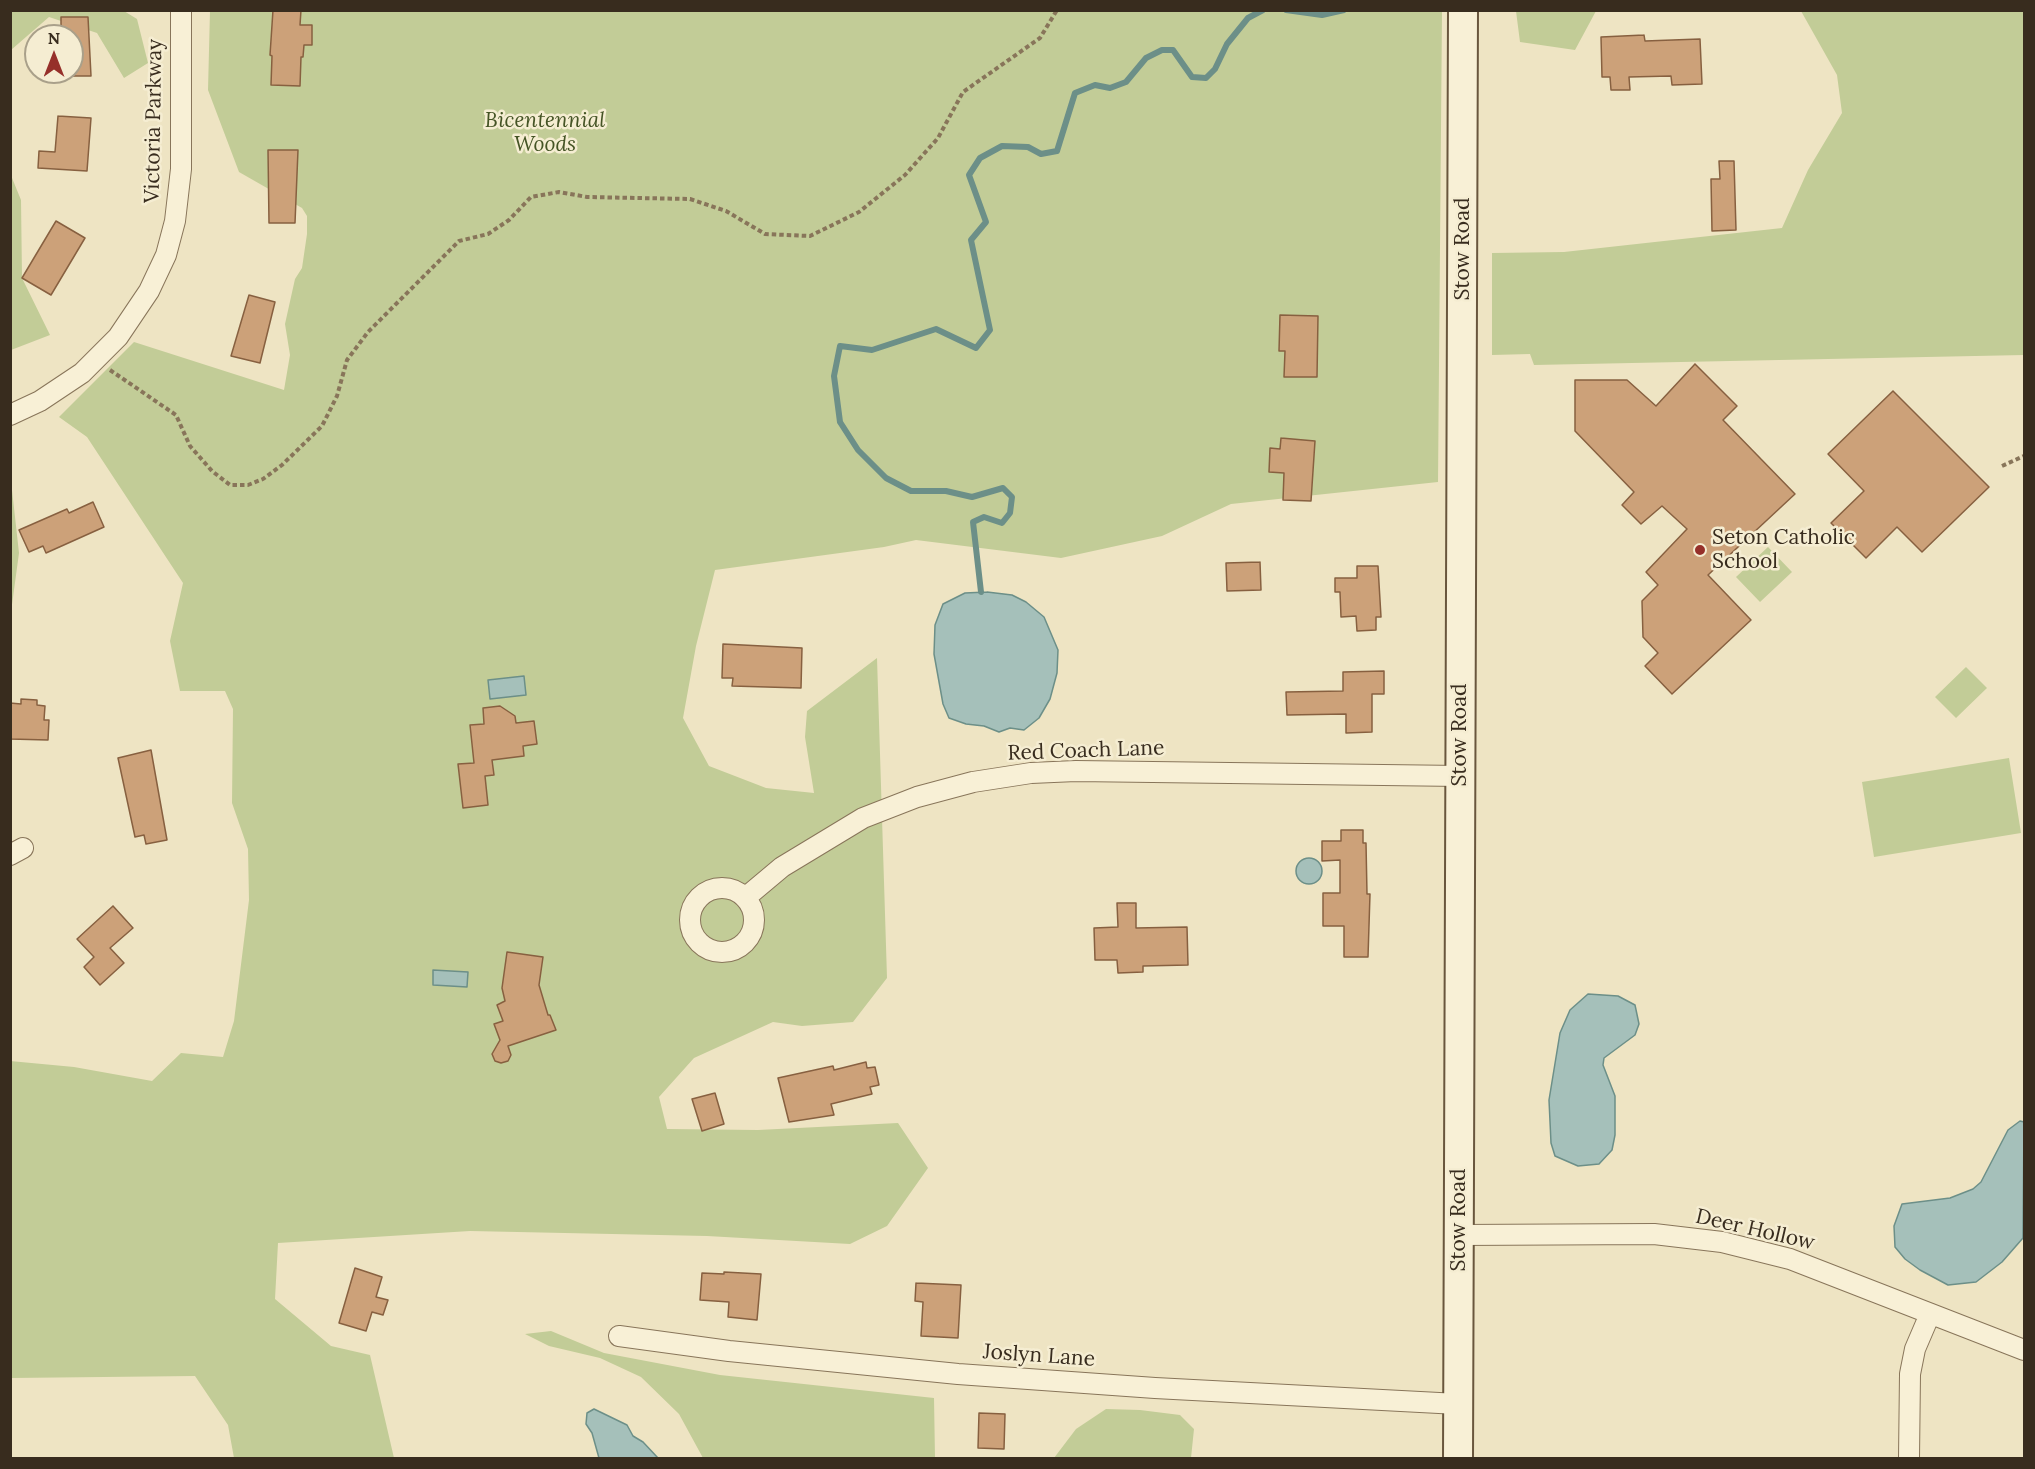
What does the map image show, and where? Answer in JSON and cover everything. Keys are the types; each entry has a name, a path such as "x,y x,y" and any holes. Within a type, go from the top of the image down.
{"street":[{"name":"Victoria Parkway","path":"10,414 40,401 81,373 118,338 149,291 166,255 175,221 181,169 181,10"},
{"name":"Stow Road","path":"1458,1458 1463,10"},
{"name":"Red Coach Lane","path":"745,898 782,867 863,818 917,797 973,782 1031,773 1076,771 1460,776"},
{"name":"Deer Hollow","path":"1459,1235 1654,1234 1722,1242 1790,1259 2025,1350"},
{"path":"1909,1458 1910,1374 1916,1348 1930,1314"},
{"name":"Joslyn Lane","path":"619,1336 729,1351 957,1374 1155,1388 1458,1404"}],"path":[{"path":"106,368 176,415 190,446 212,471 230,485 248,485 263,479 282,465 322,426 337,396 347,360 368,332 459,241 488,234 509,220 531,197 559,192 587,197 690,199 726,211 765,234 810,236 859,213 904,175 938,138 963,92 1040,38 1057,10"},
{"path":"2002,466 2025,456"}],"green space":[{"path":"1516,10 1596,11 1575,50 1520,42"},
{"path":"11,11 124,11 137,19 148,63 124,78 97,33 84,29 84,24 70,24 49,17 41,24 24,24 24,39 11,50"},
{"name":"Bicentennial Woods","path":"210,11 1442,11 1438,482 1231,504 1162,536 1061,558 916,540 884,547 715,570 696,646 683,718 709,766 766,788 814,793 805,737 807,711 877,658 887,978 853,1022 802,1026 773,1022 694,1058 659,1097 667,1129 758,1130 898,1123 928,1168 887,1226 850,1244 707,1236 470,1231 278,1243 275,1299 331,1346 370,1355 394,1458 234,1458 228,1425 195,1376 11,1378 10,1061 74,1067 152,1081 181,1053 223,1057 234,1021 249,900 248,849 232,803 233,709 225,691 180,691 170,641 183,583 87,437 59,417 134,342 284,390 290,355 285,324 295,279 302,268 307,216 302,208 239,172 208,90"},
{"path":"1801,11 2024,11 2024,355 1534,365 1530,354 1492,355 1492,253 1564,252 1782,228 1808,170 1842,113 1837,75"},
{"path":"10,173 21,200 22,278 50,335 11,350"},
{"path":"11,481 19,553 10,612"},
{"path":"1768,547 1792,572 1760,602 1736,577"},
{"path":"1966,667 1987,688 1956,718 1935,697"},
{"path":"2009,758 2021,833 1874,857 1862,782"},
{"path":"551,1331 604,1353 720,1375 934,1398 935,1458 703,1458 679,1414 641,1377 600,1358 549,1346 525,1334"},
{"path":"1106,1409 1180,1415 1194,1429 1191,1458 1054,1458 1076,1429"}],"water":[{"path":"987,592 1012,595 1026,602 1044,617 1058,650 1057,673 1050,699 1039,718 1024,730 1010,728 999,732 984,726 966,724 949,718 943,704 934,654 935,625 943,604 965,593"},
{"path":"524,676 526,695 490,699 488,680"},
{"path":"1309,858 1318,862 1322,871 1318,880 1309,884 1300,880 1296,871 1300,862"},
{"path":"433,970 468,972 467,987 433,985"},
{"path":"1588,994 1618,996 1635,1005 1639,1024 1635,1035 1604,1058 1603,1065 1615,1096 1615,1135 1612,1150 1599,1164 1578,1166 1555,1156 1551,1143 1549,1100 1560,1033 1570,1010"},
{"path":"2020,1121 2024,1122 2023,1238 2002,1262 1976,1282 1948,1285 1905,1259 1895,1247 1894,1226 1902,1204 1950,1198 1973,1189 1981,1182 2008,1130"},
{"path":"594,1409 627,1425 633,1436 643,1442 658,1458 599,1458 592,1433 586,1424 587,1413"}],"building":[{"path":"273,10 301,10 300,25 312,25 312,45 304,45 303,57 301,57 300,86 271,85"},
{"path":"61,17 88,17 91,76 84,76 84,24 61,24"},
{"path":"1644,35 1645,41 1700,39 1702,84 1672,85 1671,76 1629,77 1630,90 1611,90 1610,77 1602,77 1601,37"},
{"path":"58,116 91,118 87,171 38,168 39,151 55,152"},
{"path":"268,150 298,150 295,223 269,223"},
{"path":"1719,161 1734,161 1736,230 1712,231 1711,179 1720,179"},
{"path":"56,221 85,238 51,295 22,278"},
{"path":"249,295 275,302 260,363 231,356"},
{"path":"1280,315 1318,316 1317,377 1284,377 1285,351 1279,351"},
{"name":"Seton Catholic School","path":"1695,364 1737,406 1723,420 1795,494 1708,575 1751,620 1672,694 1645,666 1658,653 1643,637 1642,601 1658,585 1646,572 1687,529 1662,506 1641,524 1622,505 1634,492 1575,431 1575,380 1627,380 1656,406"},
{"path":"1893,391 1989,487 1922,552 1897,527 1866,558 1831,523 1864,491 1828,454"},
{"path":"1281,438 1315,441 1311,501 1283,500 1284,473 1269,472 1270,448 1280,449"},
{"path":"93,502 104,527 46,553 43,546 29,552 19,530 67,509 69,513"},
{"path":"1260,562 1261,590 1227,591 1226,563"},
{"path":"1357,566 1378,566 1381,617 1376,617 1376,630 1357,631 1356,616 1341,617 1340,592 1335,592 1335,578 1357,578"},
{"path":"723,644 802,648 801,688 732,686 733,678 722,678"},
{"path":"1384,671 1384,694 1372,694 1372,732 1346,733 1346,714 1287,715 1286,692 1343,691 1343,672"},
{"path":"21,699 37,700 37,705 45,706 44,720 49,720 48,740 10,739 10,703 21,704"},
{"path":"500,706 515,716 516,723 534,721 537,744 523,746 524,756 492,760 494,775 485,776 488,805 463,808 458,764 474,763 470,725 484,724 483,708"},
{"path":"151,750 167,840 146,844 144,835 135,837 118,758"},
{"path":"1341,830 1363,830 1363,843 1366,843 1367,894 1370,894 1368,957 1344,957 1344,926 1323,926 1323,893 1340,893 1340,860 1322,861 1322,841 1341,841"},
{"path":"1117,903 1136,903 1136,928 1187,927 1188,965 1143,966 1143,972 1118,973 1117,960 1095,960 1094,928 1118,927"},
{"path":"113,906 133,928 110,948 124,963 100,985 84,967 94,957 77,939"},
{"path":"507,952 543,957 539,985 548,1015 556,1030 508,1046 511,1055 508,1061 501,1063 495,1061 492,1054 500,1040 494,1024 503,1021 497,1005 505,1001 502,988"},
{"path":"866,1062 867,1068 875,1067 879,1085 870,1087 872,1094 831,1104 834,1115 789,1122 778,1078 833,1066 834,1070"},
{"path":"715,1093 724,1124 702,1131 692,1099"},
{"path":"355,1268 382,1277 376,1297 388,1300 383,1315 372,1312 366,1331 339,1323"},
{"path":"724,1272 761,1274 757,1320 728,1317 729,1302 700,1300 702,1273 724,1274"},
{"path":"916,1283 961,1285 958,1338 921,1336 923,1302 915,1301"},
{"path":"979,1413 1005,1414 1004,1449 978,1448"}],"waterway":[{"path":"981,592 973,522 984,517 1002,523 1010,513 1012,497 1003,488 972,497 946,491 911,491 886,478 858,450 840,422 834,376 840,346 872,350 936,329 976,348 990,330 971,240 986,222 969,175 980,158 1002,146 1028,147 1041,154 1057,151 1075,93 1095,85 1110,88 1126,82 1146,58 1162,50 1173,50 1192,77 1206,78 1215,69 1227,44 1248,18 1263,10"},
{"path":"1286,10 1322,15 1344,10"}],"place":[{"name":"Seton Catholic School","path":"1700,550"}]}
